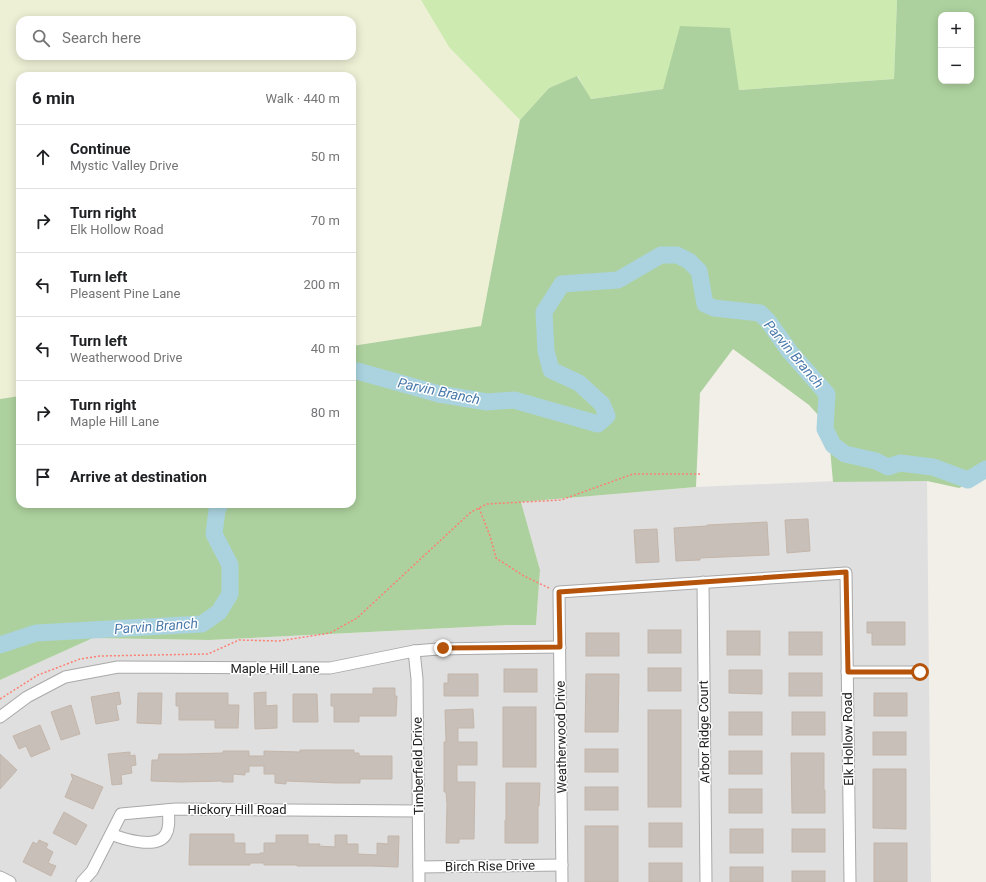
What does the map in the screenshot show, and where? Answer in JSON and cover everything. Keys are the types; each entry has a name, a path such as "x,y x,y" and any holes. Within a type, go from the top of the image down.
{"street":[{"name":"Elk Hollow Road","path":"703,582 846,572 850,882"},
{"path":"554,590 703,582"},
{"name":"Arbor Ridge Court","path":"703,582 706,882"},
{"name":"Weatherwood Drive","path":"554,590 560,647 562,882"},
{"name":"Maple Hill Lane","path":"0,717 27,697 65,677 118,667 330,668 414,651 438,648 560,647"},
{"name":"Timberfield Drive","path":"414,651 417,679 419,882"},
{"path":"848,672 920,672"},
{"name":"Hickory Hill Road","path":"82,882 91,876 121,814 176,809 418,811"},
{"path":"111,834 135,842 158,841 166,836 169,827 168,810"},
{"name":"Birch Rise Drive","path":"419,867 562,865"},
{"path":"0,877 10,882"}],"path":[{"path":"0,699 38,675 80,659 100,656 208,654 239,640 279,641 330,633 357,618 470,512 487,504 561,500 633,474 700,474"},
{"path":"478,508 490,536 496,558 524,576 554,590"}],"shaded area":[{"path":"927,477 931,882 0,882 0,680 93,638 209,640 536,625 540,570 521,502 696,487"}],"green space":[{"path":"0,0 421,0 449,47 520,120 481,326 356,345 356,72 16,72 16,397 0,399"},
{"path":"421,0 897,0 894,79 738,90 730,29 663,89 590,99 578,76 549,88 520,120 449,47"},
{"path":"897,0 986,0 986,476 959,488 927,481 833,482 828,426 809,405 733,349 700,393 696,487 521,502 540,570 536,625 509,625 209,640 93,638 0,680 0,399 16,397 16,508 356,508 356,345 481,326 520,120 549,88 577,76 591,99 663,89 680,26 730,28 739,90 894,79"}],"building":[{"path":"808,519 810,551 787,553 785,520"},
{"path":"767,522 769,555 700,558 700,560 676,561 674,528"},
{"path":"657,529 659,562 636,563 634,530"},
{"path":"867,622 905,622 905,645 872,645 872,633 867,633"},
{"path":"648,630 681,630 681,653 648,653"},
{"path":"727,631 760,631 760,655 727,655"},
{"path":"789,632 822,632 822,655 789,655"},
{"path":"586,633 619,633 619,656 586,656"},
{"path":"648,668 681,668 681,691 648,691"},
{"path":"504,669 537,669 537,692 504,692"},
{"path":"729,670 762,670 762,694 729,693"},
{"path":"789,673 822,673 822,696 789,696"},
{"path":"448,674 478,674 478,696 444,696 444,683 448,683"},
{"path":"586,674 619,674 618,732 585,732"},
{"path":"373,688 395,688 395,696 397,696 396,716 359,716 359,722 334,722 334,706 331,706 331,694 373,694"},
{"path":"119,692 121,704 116,705 119,720 96,724 91,697"},
{"path":"266,692 266,706 277,705 277,728 255,729 254,693"},
{"path":"138,693 162,693 161,724 137,723"},
{"path":"176,693 228,693 228,705 239,705 238,728 215,728 215,720 179,720 179,706 176,706"},
{"path":"874,693 907,693 907,716 874,716"},
{"path":"293,694 317,694 318,722 293,722"},
{"path":"71,705 80,734 61,740 51,712"},
{"path":"503,707 536,707 536,767 503,767"},
{"path":"473,709 474,728 458,728 458,742 477,742 477,765 457,765 457,782 475,782 474,839 459,839 459,843 446,843 447,804 446,792 444,792 444,742 446,742 445,710"},
{"path":"648,710 681,710 681,807 648,807"},
{"path":"729,712 762,712 762,735 729,735"},
{"path":"792,712 825,712 825,735 792,735"},
{"path":"40,725 50,749 31,757 26,746 19,749 13,736"},
{"path":"873,732 906,732 906,755 873,755"},
{"path":"585,749 618,749 618,772 585,772"},
{"path":"300,750 354,750 354,753 359,753 359,756 392,756 392,779 360,779 360,783 286,781 286,784 275,783 275,774 264,774 264,766 249,766 249,772 245,772 245,775 233,774 233,782 151,781 152,760 158,760 159,754 249,751 249,756 264,756 264,751 300,752"},
{"path":"729,751 762,751 762,774 729,774"},
{"path":"130,752 130,756 135,755 136,765 131,766 132,773 121,775 122,784 112,785 108,754"},
{"path":"791,753 824,753 825,813 792,813"},
{"path":"0,754 17,770 0,789"},
{"path":"873,769 906,769 906,829 873,828"},
{"path":"71,774 103,787 93,809 65,797 73,780"},
{"path":"506,783 540,783 538,806 538,843 505,843"},
{"path":"585,787 618,787 618,810 585,810"},
{"path":"729,789 762,789 762,813 729,813"},
{"path":"64,812 87,825 76,845 53,833"},
{"path":"649,823 682,823 682,847 649,847"},
{"path":"585,826 618,826 618,882 585,882"},
{"path":"730,829 763,829 763,853 730,853"},
{"path":"792,829 825,829 825,852 792,852"},
{"path":"190,834 234,834 234,843 245,843 245,854 264,853 264,843 276,843 276,835 308,835 308,844 320,844 319,846 335,847 335,835 347,835 347,844 358,844 358,854 377,855 377,843 388,844 388,836 399,836 398,867 297,866 264,865 264,863 250,863 250,865 189,865"},
{"path":"39,840 48,844 46,848 53,852 48,863 56,866 51,876 23,862 33,842 37,844"},
{"path":"874,843 907,843 907,882 874,882"},
{"path":"649,863 682,863 682,882 649,882"},
{"path":"730,867 763,867 763,882 730,882"},
{"path":"792,871 825,871 825,882 792,882"}],"waterway":[{"name":"Parvin Branch","path":"356,371 439,394 487,402 514,400 598,424 607,416 602,404 579,383 551,370 546,351 544,312 562,284 618,280 661,255 677,255 689,261 699,271 705,304 714,308 760,313 768,321 790,352 827,394 825,429 833,445 845,454 876,461 888,467 900,463 933,467 968,480 986,469"},
{"name":"Parvin Branch","path":"0,645 36,633 202,624 219,612 230,594 230,565 214,534 218,508"}],"route":[{"path":"443,648 560,647 559,592 846,572 848,672 920,672"}]}
